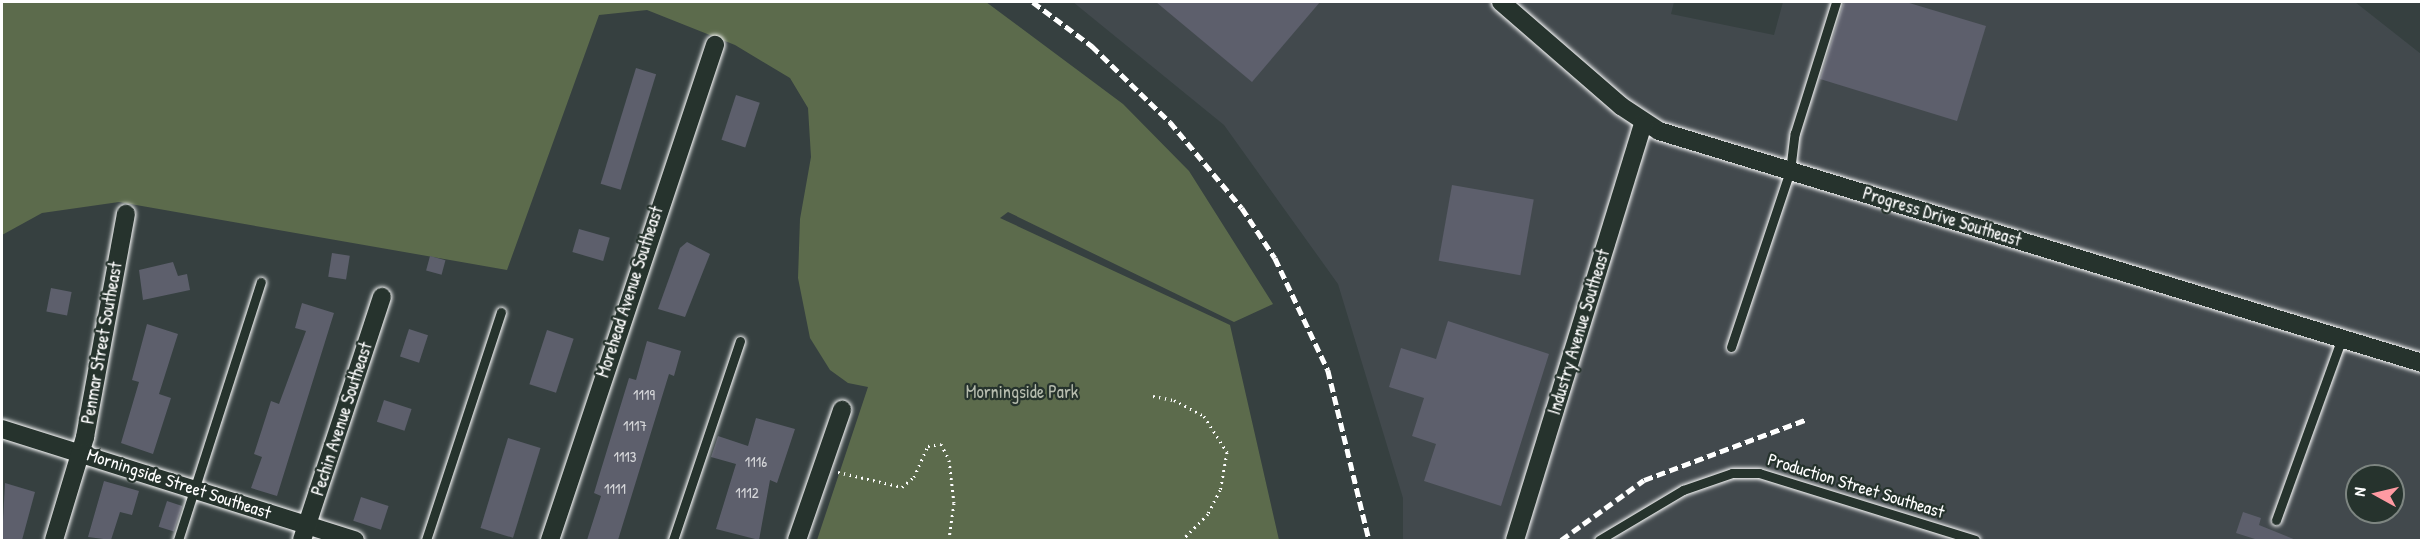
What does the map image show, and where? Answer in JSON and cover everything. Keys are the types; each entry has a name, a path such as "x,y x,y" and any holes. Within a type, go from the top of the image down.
{"street":[{"name":"Progress Drive Southeast","path":"1501,2 1644,123 1790,171 2421,363"},
{"name":"Morehead Avenue Southeast","path":"550,540 715,45"},
{"name":"Industry Avenue Southeast","path":"1515,540 1644,123"},
{"name":"Penmar Street Southeast","path":"54,540 81,453 126,214"},
{"name":"Pechin Avenue Southeast","path":"304,533 382,297"},
{"path":"797,540 842,410"},
{"name":"Morningside Street Southeast","path":"2,429 196,488 304,533 355,540"}],"lane":[{"path":"1731,347 1790,171 1795,133 1836,2"},
{"path":"178,540 261,282"},
{"path":"426,540 501,312"},
{"path":"2276,520 2342,338"},
{"path":"673,540 740,342"},
{"name":"Production Street Southeast","path":"1599,540 1683,490 1732,473 1759,473 1975,540"}],"path":[{"path":"1153,396 1174,400 1204,416 1227,452 1220,490 1208,514 1182,540"},
{"path":"821,468 902,487 914,477 928,446 941,444 949,460 954,503 949,540"}],"shaded area":[{"path":"1073,2 1674,2 1671,14 1774,35 1783,2 2355,2 2421,54 2421,540 1403,540 1403,498 1338,284 1224,125"}],"green space":[{"name":"Morningside Park","path":"2,2 986,2 1123,104 1189,171 1273,304 1234,322 1008,212 1000,218 1230,325 1279,540 817,540 868,387 848,383 830,370 810,338 798,278 800,219 811,157 808,108 790,78 735,45 647,10 599,15 507,270 119,202 42,213 2,235"}],"building":[{"path":"1156,2 1320,2 1252,82"},
{"path":"1844,2 1906,2 1986,26 1957,121 1820,79"},
{"path":"636,68 656,74 621,190 601,184"},
{"path":"736,95 760,103 745,147 721,140"},
{"path":"1452,185 1534,199 1520,275 1439,261"},
{"path":"579,229 610,238 603,261 572,252"},
{"path":"687,242 710,254 685,317 658,309 680,248"},
{"path":"332,253 350,256 346,280 328,277"},
{"path":"430,256 445,260 442,275 426,270"},
{"path":"173,262 178,276 187,274 190,290 143,300 139,270"},
{"path":"51,288 72,292 67,316 46,312"},
{"path":"302,303 334,313 277,496 251,488 262,457 254,454 271,401 279,404 306,331 295,328"},
{"path":"1448,321 1549,354 1501,506 1424,481 1436,444 1412,436 1424,398 1389,387 1401,348 1436,359"},
{"path":"147,324 178,334 159,394 171,398 153,454 121,443 139,382 132,380"},
{"path":"409,329 428,335 419,363 400,357"},
{"path":"547,330 574,339 556,393 529,384"},
{"path":"647,341 681,351 674,376 669,374 618,540 587,540 601,496 594,493 600,473 629,378 636,380"},
{"path":"384,400 412,409 404,431 377,422"},
{"path":"756,418 795,429 777,483 770,480 759,540 716,529 736,464 711,457 718,436 748,446"},
{"path":"508,438 541,448 513,538 481,528"},
{"path":"104,481 139,491 132,515 120,512 111,540 88,537"},
{"path":"5,483 35,492 22,540 2,540"},
{"path":"361,497 389,506 381,530 353,521"},
{"path":"167,501 182,506 174,532 159,527"},
{"path":"2243,512 2261,518 2259,525 2296,540 2258,540 2236,533"}],"railway":[{"path":"1033,2 1092,46 1170,122 1242,208 1275,258 1328,370 1369,540"},
{"path":"1561,540 1644,480 1807,419"}]}
